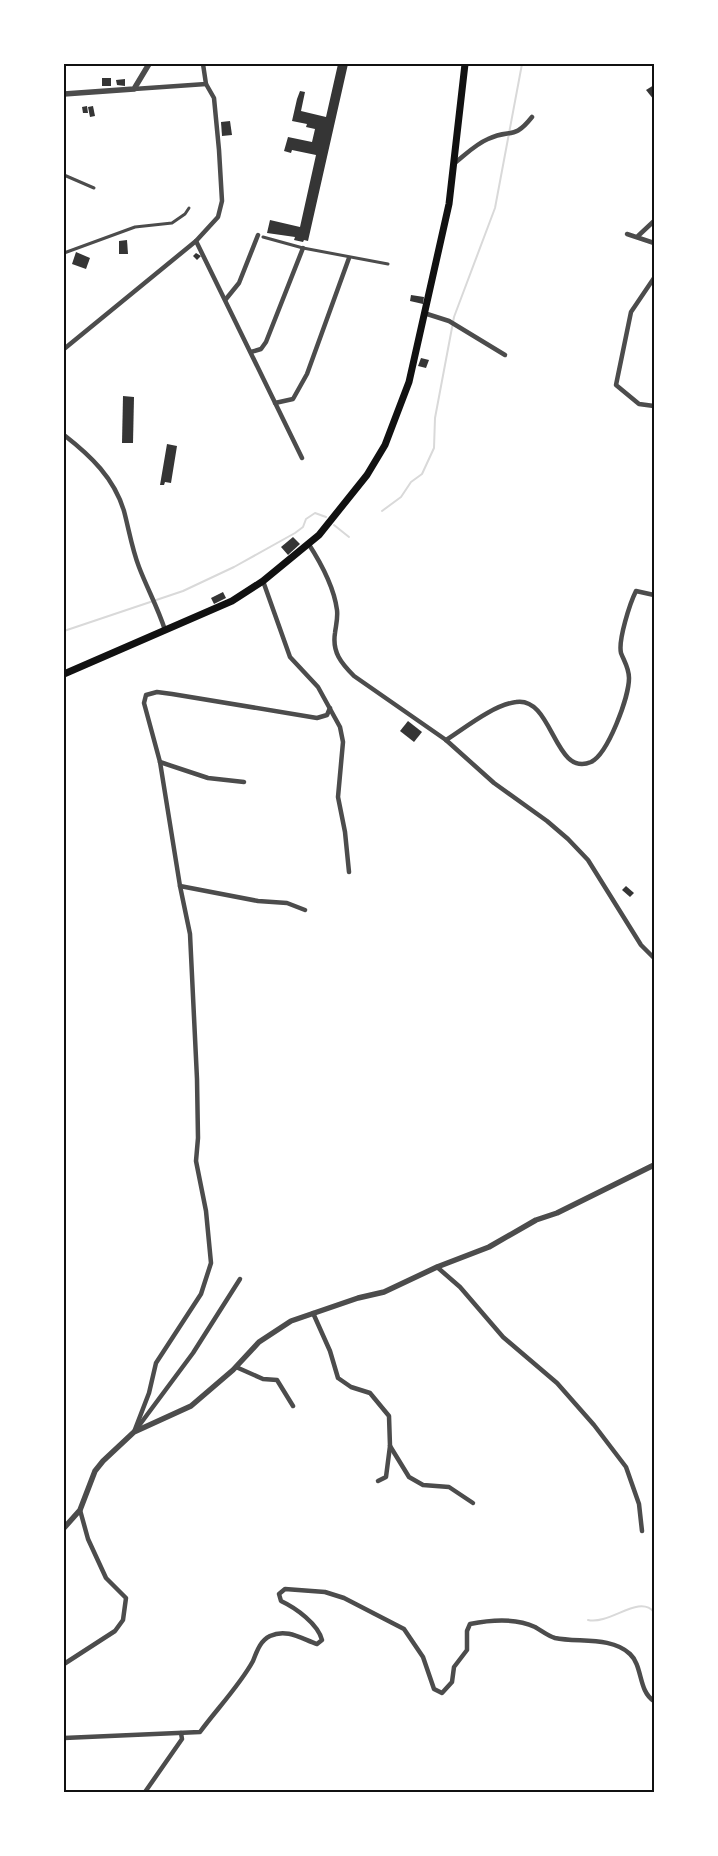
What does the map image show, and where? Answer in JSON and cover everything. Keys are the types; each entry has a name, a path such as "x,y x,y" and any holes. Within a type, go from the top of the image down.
{"main road":[{"path":"64,674 232,601 263,581 319,534 355,492 385,445 409,382 449,204 456,162 465,64"}],"street":[{"path":"134,89 149,64"},
{"path":"64,349 196,241 218,217 222,209 214,98 206,84 203,64"},
{"path":"64,94 206,84"},
{"path":"456,162 487,139 504,133 516,133 522,130 532,117"},
{"path":"64,176 94,188"},
{"path":"64,253 135,227 172,224 189,208"},
{"path":"638,236 654,221"},
{"path":"627,234 654,242"},
{"path":"226,299 239,283 258,235"},
{"path":"263,237 349,258 388,264"},
{"path":"196,241 302,458"},
{"path":"251,352 260,349 266,342 303,248"},
{"path":"275,403 293,400 307,374 349,258"},
{"path":"654,278 631,312 616,385 639,404 654,406"},
{"path":"424,313 455,324 505,355"},
{"path":"64,435 89,454 102,469 116,492 139,566 165,630"},
{"path":"308,543 321,562 336,604 338,612 335,652 342,663 354,676 446,740 494,783 547,820 568,839 588,860 641,945 654,958"},
{"path":"263,581 290,657 318,687 340,727 343,742 338,797 349,872"},
{"path":"446,740 482,717 517,702 528,704 538,713 555,735 564,755 569,759 584,765 597,759 616,725 629,679 628,668 620,651 628,608 636,591 654,595"},
{"path":"134,1432 149,1393 156,1363 201,1294 212,1263 206,1211 196,1161 198,1138 194,988 190,934 180,886 160,762 144,703 146,695 157,692 172,694 317,718 327,715 330,708"},
{"path":"160,762 208,778 244,782"},
{"path":"180,886 258,901 287,903 305,910"},
{"path":"134,1432 191,1406 236,1367 259,1342 291,1321 358,1298 384,1292 437,1267 489,1248 536,1220 557,1213 654,1164"},
{"path":"437,1267 460,1287 503,1337 558,1383 594,1425 626,1467 639,1504 642,1531"},
{"path":"64,1528 80,1510 95,1470 134,1432 194,1353 240,1279"},
{"path":"313,1314 330,1351 338,1378 351,1387 370,1393 389,1416 390,1446 386,1477 378,1481"},
{"path":"236,1367 263,1380 277,1380 293,1406"},
{"path":"390,1446 409,1477 423,1485 449,1487 473,1503"},
{"path":"64,1664 115,1631 123,1620 126,1598 106,1578 88,1539 80,1510"},
{"path":"64,1738 200,1732 252,1663 261,1642 271,1635 289,1633 317,1644 322,1640 319,1633 294,1607 281,1601 279,1594 285,1589 325,1592 344,1598 404,1629 422,1657 434,1689 442,1693 452,1682 454,1667 467,1650 467,1631 470,1624 496,1620 533,1626 552,1637 571,1641 591,1640 622,1648 631,1655 645,1692 654,1701"},
{"path":"145,1792 174,1754 182,1739 181,1733"}],"building":[{"path":"338,64 348,64 308,241 304,240 303,242 294,240 295,237 267,233 270,220 300,227 316,155 292,150 291,153 284,151 288,137 312,142 315,129 306,127 307,124 292,121 297,99 300,91 305,92 301,111 326,117"},
{"path":"102,78 111,78 111,86 102,86"},
{"path":"125,79 125,86 117,85 116,80"},
{"path":"654,85 654,100 646,90"},
{"path":"87,106 88,113 83,113 82,107"},
{"path":"93,106 95,116 90,117 88,107"},
{"path":"230,121 232,135 222,136 221,122"},
{"path":"127,240 128,254 119,254 119,241"},
{"path":"76,252 90,258 86,269 72,264"},
{"path":"196,253 201,256 197,260 193,256"},
{"path":"411,295 424,297 423,304 410,301"},
{"path":"421,358 429,360 426,368 418,366"},
{"path":"123,396 134,397 133,443 122,443"},
{"path":"167,444 177,446 171,483 165,482 164,485 160,485"},
{"path":"293,537 300,544 288,555 281,547"},
{"path":"223,592 226,598 214,604 211,598"},
{"path":"408,721 422,732 414,742 400,731"},
{"path":"626,886 634,893 630,897 622,890"}],"waterway":[{"path":"382,511 401,497 411,482 422,474 434,448 435,418 454,317 495,208 522,64"},
{"path":"64,631 183,591 234,567 295,533 303,527 306,519 315,513 326,517"},
{"path":"334,525 349,537"},
{"path":"588,1620 605,1618 640,1606 648,1607 654,1612"}]}
